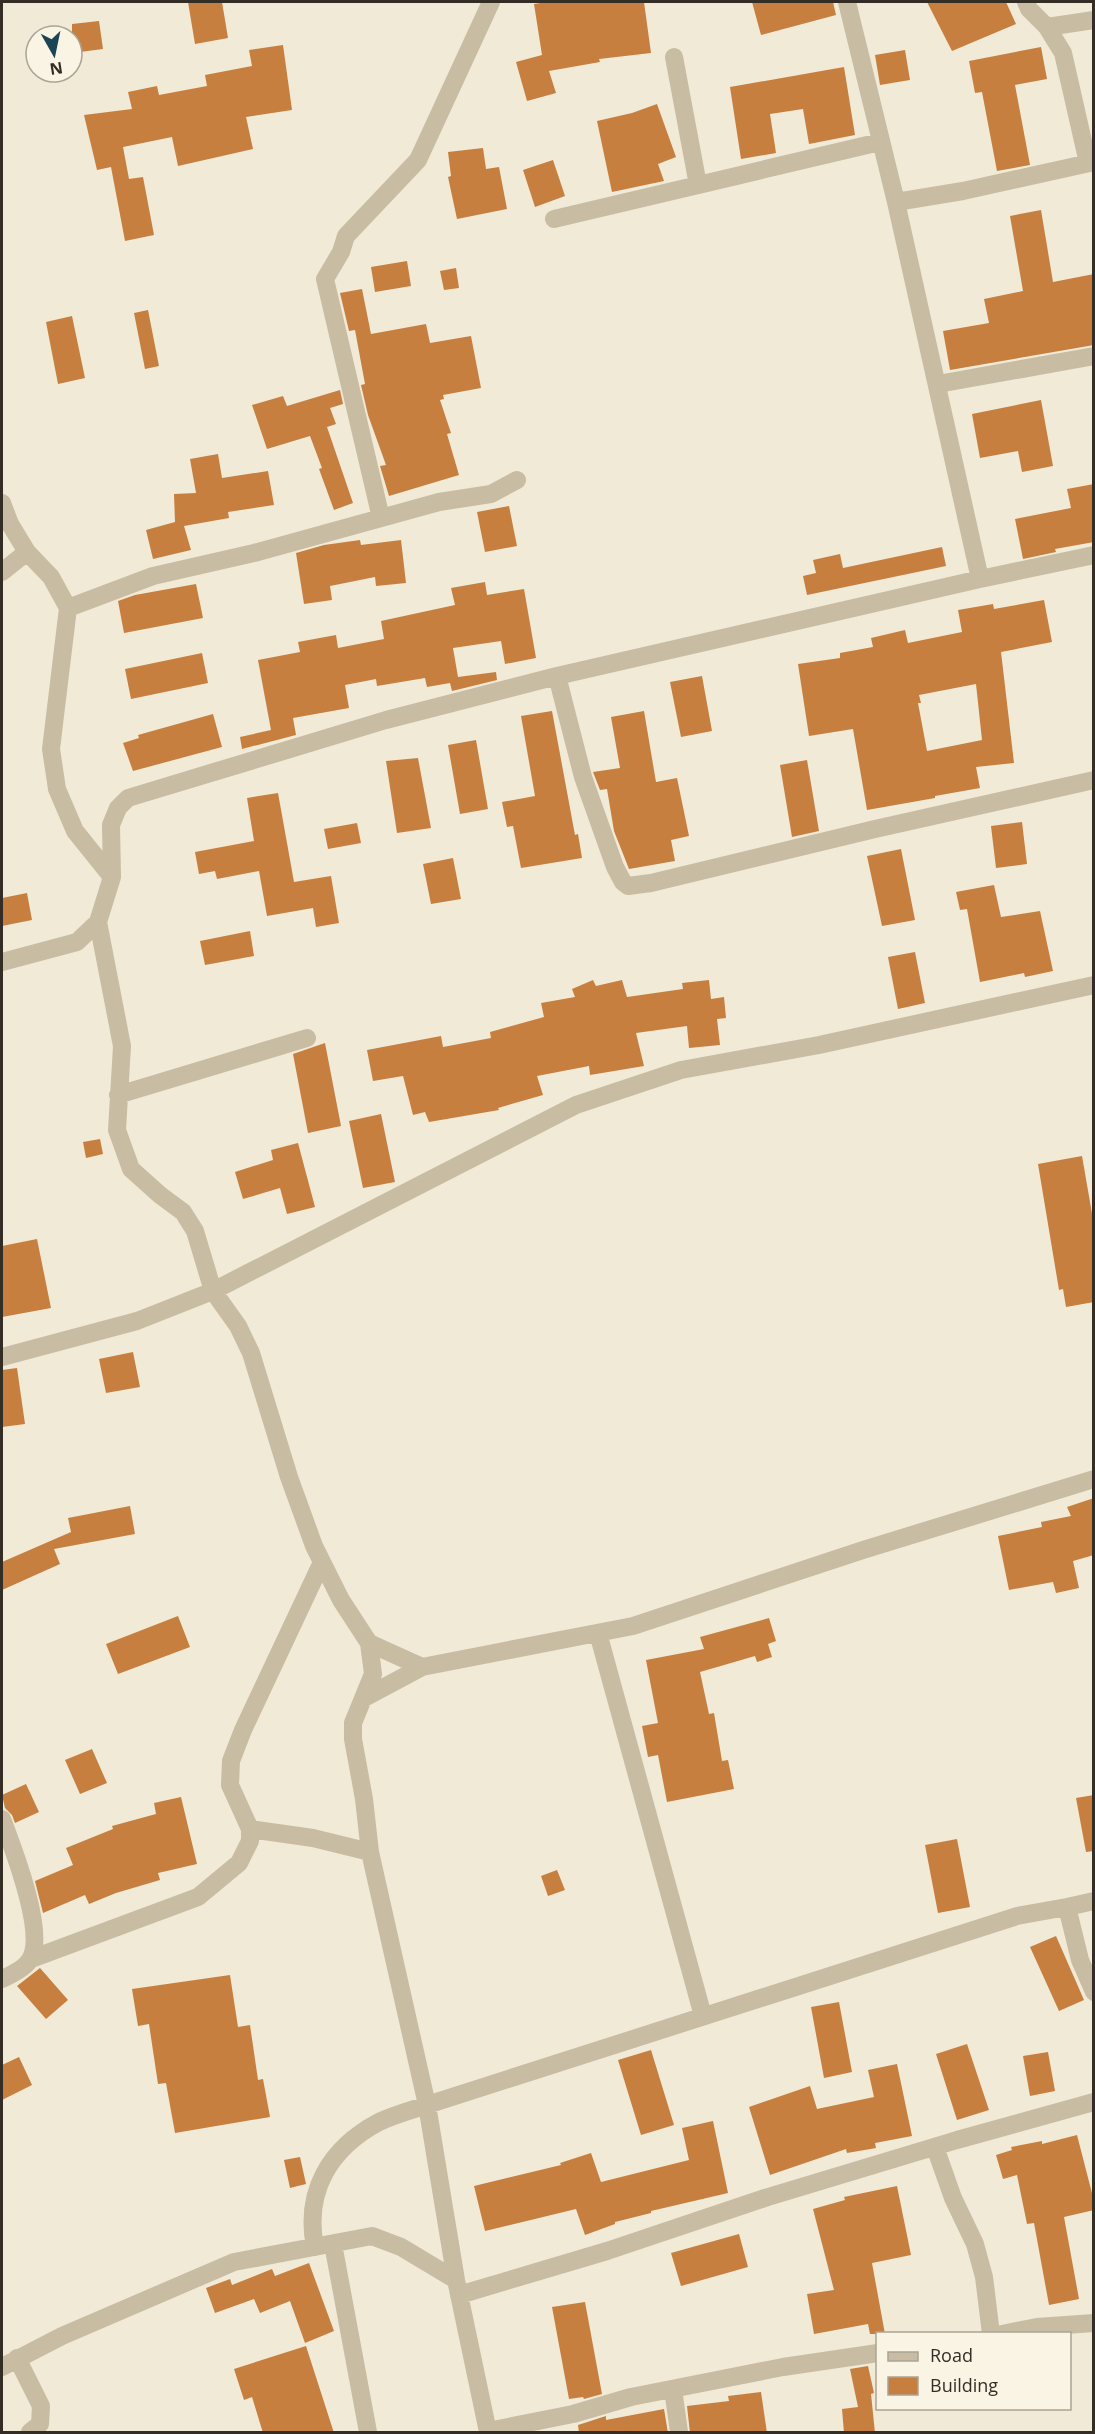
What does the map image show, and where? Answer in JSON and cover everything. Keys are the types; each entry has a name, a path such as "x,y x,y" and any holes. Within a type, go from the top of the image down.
{"street":[{"path":"381,518 325,279 341,252 346,236 418,160 491,2"},
{"path":"847,2 938,384 980,579"},
{"path":"896,202 963,191 1091,162 1063,52 1047,27 1029,9 1026,2"},
{"path":"1047,27 1094,20"},
{"path":"674,57 698,185"},
{"path":"554,219 880,142"},
{"path":"938,384 1094,356"},
{"path":"68,608 153,576 254,553 439,502 491,494 517,480"},
{"path":"2,503 10,524 27,552 51,577 68,608 51,749 57,789 75,831 112,877"},
{"path":"2,572 27,552"},
{"path":"876,2353 783,2367 631,2397 573,2414 488,2432 458,2287 427,2104 370,1852 364,1799 353,1739 353,1723 373,1674 369,1643 341,1600 322,1562 289,1478 251,1353 238,1326 213,1291 195,1231 183,1212 160,1196 131,1169 117,1130 122,1046 99,922 112,877 111,825 118,808 129,798 386,720 557,676 1094,555"},
{"path":"557,676 583,777 615,867 623,882 628,886 651,883 874,829 1094,780"},
{"path":"2,963 77,942 99,922"},
{"path":"2,1357 137,1321 213,1291 576,1106 681,1070 819,1045 1094,985"},
{"path":"118,1095 307,1038"},
{"path":"364,1698 422,1668 633,1626 863,1550 1094,1479"},
{"path":"2,1979 14,1974 31,1959 198,1897 239,1863 250,1841 250,1830 230,1785 231,1761 243,1730 322,1562"},
{"path":"598,1633 703,2016"},
{"path":"369,1643 422,1668"},
{"path":"2,1820 17,1858 34,1926 31,1959"},
{"path":"250,1830 313,1838 370,1852"},
{"path":"315,2247 312,2233 316,2191 321,2176 338,2151 379,2122 427,2104 1017,1916 1094,1901"},
{"path":"1067,1907 1080,1960 1094,1992"},
{"path":"30,2433 40,2424 41,2406 9,2362 62,2336 234,2262 372,2236 401,2247 458,2287 607,2251 768,2197 1094,2102"},
{"path":"935,2147 944,2177 975,2244 984,2277 991,2332"},
{"path":"333,2244 368,2433"},
{"path":"1012,2332 1037,2327 1094,2323"},
{"path":"673,2389 679,2433"}],"building":[{"path":"188,2 222,2 228,38 195,44"},
{"path":"644,2 651,53 599,59 600,62 549,71 556,93 527,101 516,62 542,55 534,4"},
{"path":"752,2 833,2 836,15 761,35"},
{"path":"927,2 1006,2 1016,24 952,51"},
{"path":"99,21 103,49 84,51 84,24 72,24"},
{"path":"283,45 292,110 246,117 253,149 178,166 172,137 123,147 129,179 143,177 154,235 125,241 111,167 97,170 84,115 132,109 128,92 157,86 159,95 207,86 205,75 252,66 249,50"},
{"path":"1041,47 1047,79 1015,85 1030,165 997,171 982,92 975,93 969,61"},
{"path":"905,50 910,80 880,85 875,55"},
{"path":"844,67 855,135 809,144 803,109 770,114 776,153 741,159 730,87"},
{"path":"657,104 676,157 658,164 664,181 612,192 597,121 632,113"},
{"path":"483,148 486,169 499,167 507,209 457,219 448,177 451,176 448,152"},
{"path":"553,160 565,196 535,207 523,170"},
{"path":"1041,210 1053,282 1094,274 1094,345 950,370 943,331 989,323 984,299 1023,291 1010,216"},
{"path":"407,261 411,286 375,292 371,267"},
{"path":"456,268 459,288 444,290 440,271"},
{"path":"362,289 371,334 426,324 430,343 471,336 481,388 443,395 444,399 440,400 451,433 447,434 459,475 389,496 380,466 386,465 368,415 361,385 365,384 355,330 349,331 340,293"},
{"path":"148,310 159,366 145,369 134,313"},
{"path":"72,316 85,378 58,384 46,322"},
{"path":"340,390 343,404 330,408 336,424 327,427 353,503 334,510 310,436 267,449 252,405 283,396 287,406"},
{"path":"1041,400 1053,466 1022,472 1018,451 980,458 972,414"},
{"path":"218,454 222,478 268,471 274,505 228,512 229,518 184,526 191,550 153,559 146,530 175,522 174,494 196,493 190,459"},
{"path":"1094,484 1094,542 1055,549 1056,552 1023,559 1015,519 1071,508 1067,489"},
{"path":"509,506 517,546 485,552 477,512"},
{"path":"360,540 361,545 401,540 406,583 376,586 375,577 330,586 332,600 304,604 296,553 324,545"},
{"path":"942,547 946,566 807,595 803,576 816,573 813,560 840,554 843,568"},
{"path":"485,582 487,595 524,589 536,658 505,664 501,641 453,648 458,677 496,672 497,680 452,691 450,683 427,687 425,678 377,686 376,679 345,685 349,708 293,718 296,735 242,749 240,737 271,730 258,660 300,652 298,642 336,635 338,648 384,639 381,621 455,605 451,588"},
{"path":"196,584 203,618 124,633 118,601 135,595"},
{"path":"1044,600 1052,642 1001,652 1014,763 976,767 980,788 867,810 853,729 809,736 798,664 840,658 840,653 873,647 871,638 905,630 908,643 962,632 958,610 993,604 994,609","holes":["976,684 982,740 927,751 918,703 921,703 919,695"]},
{"path":"202,653 208,683 131,699 125,669"},
{"path":"702,676 712,731 681,737 670,682"},
{"path":"552,711 575,835 578,834 582,858 521,868 513,826 507,827 502,802 535,796 521,716"},
{"path":"644,711 656,782 677,778 689,836 671,840 675,861 629,869 614,831 607,789 600,790 593,772 620,768 611,717"},
{"path":"213,714 222,747 133,771 123,743 139,738 138,735"},
{"path":"476,740 488,809 460,814 448,745"},
{"path":"418,758 431,828 397,833 386,761"},
{"path":"807,760 819,831 792,837 780,765"},
{"path":"278,793 294,882 331,876 339,923 316,927 313,908 267,916 259,871 217,879 215,871 199,874 195,852 254,841 247,798"},
{"path":"1022,822 1027,864 996,868 991,826"},
{"path":"357,823 361,843 328,849 324,829"},
{"path":"901,849 915,920 882,926 867,856"},
{"path":"453,858 461,899 431,904 423,864"},
{"path":"994,885 1001,917 1040,911 1053,971 1025,977 1024,973 980,982 967,909 960,910 956,892"},
{"path":"27,893 32,920 2,926 2,898"},
{"path":"250,931 254,956 205,965 200,941"},
{"path":"915,952 925,1003 898,1009 888,957"},
{"path":"593,980 596,986 622,980 627,997 683,989 682,983 709,980 711,999 724,997 726,1018 717,1019 720,1045 689,1048 687,1026 636,1033 644,1066 590,1075 589,1066 537,1076 543,1095 498,1108 499,1110 429,1122 425,1112 413,1115 403,1076 373,1081 367,1050 441,1036 443,1047 491,1038 490,1032 544,1017 541,1003 575,997 572,989"},
{"path":"325,1043 341,1126 308,1133 293,1054"},
{"path":"381,1114 395,1182 363,1188 349,1121"},
{"path":"100,1139 103,1154 86,1158 83,1142"},
{"path":"298,1143 315,1207 287,1214 280,1188 243,1199 235,1172 273,1160 271,1150"},
{"path":"1082,1156 1094,1225 1094,1302 1066,1307 1063,1289 1059,1290 1038,1164"},
{"path":"37,1239 51,1308 2,1317 2,1246"},
{"path":"133,1352 140,1387 106,1393 99,1359"},
{"path":"17,1368 25,1424 2,1427 2,1370"},
{"path":"1094,1498 1094,1555 1073,1561 1079,1588 1056,1593 1053,1582 1009,1590 998,1536 1042,1527 1041,1522 1071,1516 1067,1507"},
{"path":"130,1506 135,1534 54,1549 60,1564 2,1590 2,1562 71,1532 68,1518"},
{"path":"178,1616 190,1647 118,1674 106,1644"},
{"path":"769,1618 776,1641 768,1644 772,1657 757,1662 755,1656 700,1672 709,1714 714,1713 722,1761 728,1760 734,1789 667,1802 658,1755 648,1757 642,1726 658,1723 646,1660 704,1649 700,1637"},
{"path":"92,1749 107,1783 80,1794 65,1760"},
{"path":"26,1784 39,1812 15,1823 12,1815 5,1808 2,1795"},
{"path":"1094,1795 1094,1851 1086,1852 1076,1798"},
{"path":"181,1797 197,1864 158,1873 160,1880 89,1904 85,1895 43,1913 35,1881 73,1865 66,1848 113,1829 112,1826 156,1814 154,1803"},
{"path":"957,1839 970,1907 938,1913 925,1845"},
{"path":"557,1870 565,1890 548,1896 541,1876"},
{"path":"1056,1936 1084,2000 1059,2011 1030,1947"},
{"path":"40,1968 68,2000 46,2019 17,1986"},
{"path":"230,1975 238,2027 250,2025 258,2080 263,2079 270,2117 175,2133 166,2083 158,2084 149,2024 138,2026 132,1989"},
{"path":"839,2002 852,2072 824,2078 811,2007"},
{"path":"967,2044 989,2110 957,2120 936,2054"},
{"path":"651,2050 674,2125 641,2135 618,2060"},
{"path":"1048,2052 1055,2091 1030,2096 1023,2056"},
{"path":"19,2057 32,2085 2,2100 2,2065"},
{"path":"897,2064 912,2136 875,2143 876,2148 847,2153 846,2149 770,2175 749,2107 810,2086 817,2109 874,2097 868,2070"},
{"path":"713,2121 728,2193 651,2211 651,2213 615,2222 615,2224 585,2235 576,2209 485,2231 474,2186 561,2165 560,2163 591,2153 601,2182 689,2160 682,2128"},
{"path":"1077,2135 1094,2201 1094,2210 1064,2217 1079,2299 1049,2305 1034,2223 1027,2224 1017,2175 1003,2179 996,2155 1012,2150 1011,2147 1042,2141 1042,2144"},
{"path":"300,2157 306,2184 290,2188 284,2160"},
{"path":"897,2186 911,2255 872,2263 885,2332 870,2334 868,2324 814,2334 807,2294 834,2290 813,2209 845,2200 844,2197"},
{"path":"739,2234 748,2267 681,2286 671,2253"},
{"path":"309,2263 334,2331 305,2343 290,2301 260,2313 254,2299 215,2313 206,2288 230,2279 232,2285 272,2269 275,2276"},
{"path":"585,2302 602,2394 584,2399 583,2397 569,2399 552,2307"},
{"path":"306,2346 334,2433 263,2433 252,2397 244,2400 234,2369"},
{"path":"868,2366 874,2393 871,2394 875,2433 844,2433 842,2409 858,2407 850,2369"},
{"path":"761,2392 767,2433 690,2433 687,2406 729,2401 728,2396"},
{"path":"664,2409 668,2433 579,2433 578,2425 606,2416 606,2420"}]}
